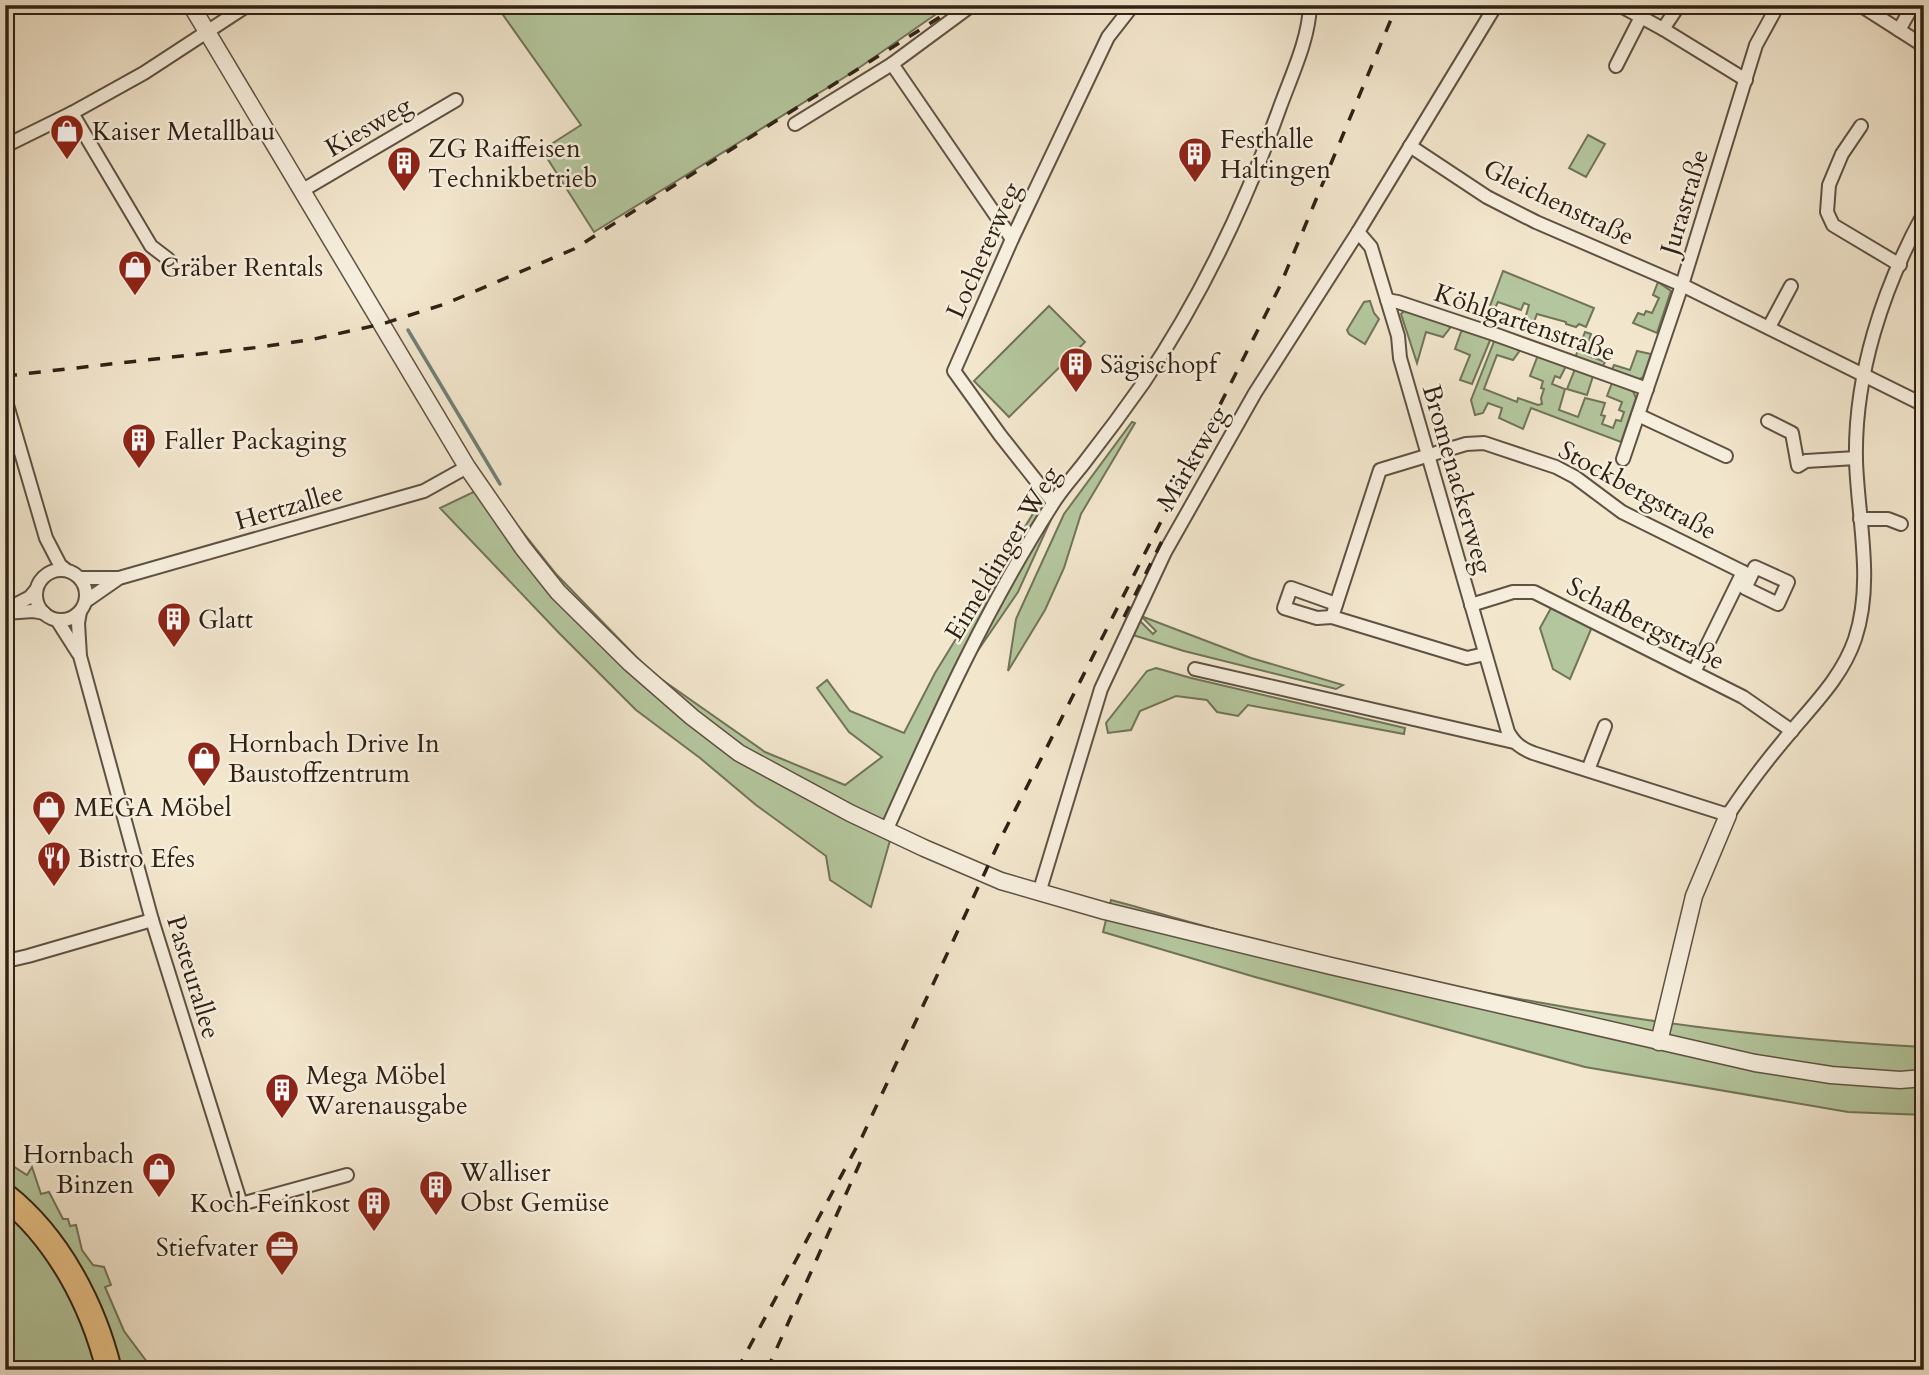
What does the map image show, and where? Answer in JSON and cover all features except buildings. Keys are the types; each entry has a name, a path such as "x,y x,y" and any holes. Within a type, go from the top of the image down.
{"highway":[{"path":"5,1196 24,1211 42,1232 72,1277 89,1313 109,1370"}],"street":[{"path":"191,5 467,467 515,537 558,592 630,663 692,717 740,753 886,831 1001,881 1039,893 1304,960 1755,1063 1831,1075 1900,1080 1924,1078"},
{"path":"5,146 144,73 248,5"},
{"path":"795,124 892,64 972,5"},
{"name":"Lochererweg","path":"1053,502 954,371 1012,239 1108,37 1133,5"},
{"name":"Eimeldinger Weg","path":"886,831 994,602 1053,502 1142,385 1217,259 1269,137 1310,19 1310,5"},
{"name":"Märktweg","path":"1039,893 1101,689 1165,552 1255,393 1358,232 1496,5"},
{"path":"1619,5 1746,80"},
{"path":"1663,29 1679,5"},
{"name":"Jurastraße","path":"1623,459 1682,285 1756,45 1779,5"},
{"path":"1860,5 1924,46"},
{"path":"1899,30 1913,5"},
{"path":"1616,66 1641,18"},
{"path":"892,64 1012,239"},
{"name":"Kiesweg","path":"303,190 456,100"},
{"path":"72,113 151,246 168,259"},
{"path":"1861,126 1842,154 1829,185 1827,212 1833,225 1900,265"},
{"name":"Gleichenstraße","path":"1410,146 1499,204 1682,285 1924,405"},
{"path":"1659,1042 1695,896 1728,815 1753,777 1843,667 1855,638 1864,603 1864,561 1856,458 1862,376 1887,292 1924,213"},
{"name":"Bromenackerweg","path":"1358,232 1371,247 1485,654 1508,733 1514,742"},
{"path":"1769,327 1791,286"},
{"name":"Köhlgartenstraße","path":"1387,300 1494,334 1647,389"},
{"path":"5,398 46,538 60,565 66,570"},
{"path":"1638,415 1726,456"},
{"path":"1768,421 1792,433 1798,466 1806,461 1856,458"},
{"name":"Stockbergstraße","path":"1485,654 1468,658 1334,610 1380,470 1480,442 1556,467 1575,477 1622,512 1747,574 1694,672"},
{"name":"Hertzallee","path":"66,570 80,578 119,578 424,491 467,467"},
{"path":"1860,519 1888,519 1901,524"},
{"path":"44,613 36,600 45,569 46,538"},
{"path":"5,612 30,597 39,584 55,570 66,570"},
{"path":"80,578 86,591 83,607"},
{"name":"Hertzallee","path":"57,620 70,619 119,578"},
{"name":"Schafbergstraße","path":"1471,605 1513,592 1534,592 1743,697 1792,731"},
{"name":"Pasteurallee","path":"83,607 78,623 80,656 152,920 241,1204 347,1175"},
{"path":"5,612 33,611 57,620"},
{"name":"Pasteurallee","path":"57,620 80,656"},
{"path":"1195,669 1514,742 1533,753 1728,815"},
{"path":"1588,770 1605,726"},
{"path":"5,958 28,956 152,920"}],"green space":[{"path":"496,5 943,5 942,10 853,72 594,232 542,150 581,125"},
{"path":"1588,135 1605,144 1586,177 1569,168"},
{"path":"1503,271 1594,308 1586,327 1579,324 1576,327 1537,314 1530,332 1522,329 1529,305 1524,303 1521,310 1498,302 1495,308 1490,306"},
{"path":"1658,282 1671,291 1657,333 1633,323 1638,313 1652,313 1659,298 1653,295"},
{"path":"1370,301 1379,319 1365,344 1347,330 1364,302"},
{"path":"1049,306 1085,342 1009,417 974,381"},
{"path":"1406,309 1450,328 1443,337 1426,332 1417,363 1401,314"},
{"path":"1465,329 1491,338 1472,384 1460,380 1470,355 1455,349 1461,332"},
{"path":"1585,332 1591,334 1585,354 1605,362 1602,368 1575,358"},
{"path":"1495,339 1521,349 1513,360 1497,355 1484,389 1517,402 1518,398 1542,404 1543,381 1530,376 1538,355 1566,366 1560,378 1555,376 1552,384 1565,389 1559,410 1578,417 1585,398 1605,403 1601,415 1605,416 1602,424 1613,428 1616,420 1621,421 1624,412 1619,410 1622,402 1607,396 1612,383 1633,391 1636,398 1621,442 1531,408 1523,429 1499,418 1502,408 1488,403 1483,413 1475,415 1471,400"},
{"path":"1637,351 1651,354 1643,377 1638,380 1612,370 1614,365 1630,370"},
{"path":"1575,369 1593,376 1587,395 1567,389"},
{"path":"1132,422 1135,423 1081,514 1064,568 1045,610 1008,671 1016,619 1064,514"},
{"path":"486,486 557,575 651,672 765,752 845,785 882,757 849,732 817,688 827,680 850,711 904,733 935,673 1042,499 1054,513 1018,592 955,684 913,760 871,907 830,880 826,856 756,805 636,710 440,508"},
{"path":"1551,608 1592,627 1570,679 1553,669 1540,628"},
{"path":"1141,616 1251,658 1343,685 1336,689 1184,651 1133,635 1137,618 1153,634 1156,631"},
{"path":"1156,668 1405,728 1404,734 1248,705 1238,716 1217,712 1207,700 1176,696 1140,711 1131,730 1108,733 1106,723 1147,671"},
{"path":"1111,900 1236,935 1386,972 1538,1002 1769,1035 1924,1047 1924,1115 1848,1112 1585,1067 1255,977 1103,932"},
{"path":"5,1161 27,1175 32,1167 41,1194 49,1192 63,1219 68,1219 70,1226 76,1225 82,1250 93,1265 104,1267 111,1285 105,1287 124,1331 153,1370 118,1370 5,1184"},
{"path":"5,1203 48,1250 104,1370 5,1370"}],"waterway":[{"path":"408,330 500,484"}],"railway":[{"path":"5,376 314,339 382,324 445,304 574,249 959,5"},
{"path":"737,1370 862,1137 1000,840 1280,286 1397,5"},
{"path":"1124,617 1163,539"},
{"path":"767,1370 863,1156"}],"place":[{"name":"Kaiser Metallbau","path":"67,161"},
{"name":"Festhalle Haltingen","path":"1195,184"},
{"name":"ZG Raiffeisen Technikbetrieb","path":"404,193"},
{"name":"Gräber Rentals","path":"135,297"},
{"name":"Sägischopf","path":"1076,394"},
{"name":"Faller Packaging","path":"139,470"},
{"name":"Glatt","path":"174,649"},
{"name":"Hornbach Drive In Baustoffzentrum","path":"204,788"},
{"name":"MEGA Möbel","path":"49,837"},
{"name":"Bistro Efes","path":"54,888"},
{"name":"Mega Möbel Warenausgabe","path":"282,1120"},
{"name":"Hornbach Binzen","path":"159,1199"},
{"name":"Walliser Obst Gemüse","path":"436,1217"},
{"name":"Koch Feinkost","path":"374,1233"},
{"name":"Stiefvater","path":"282,1277"}]}
